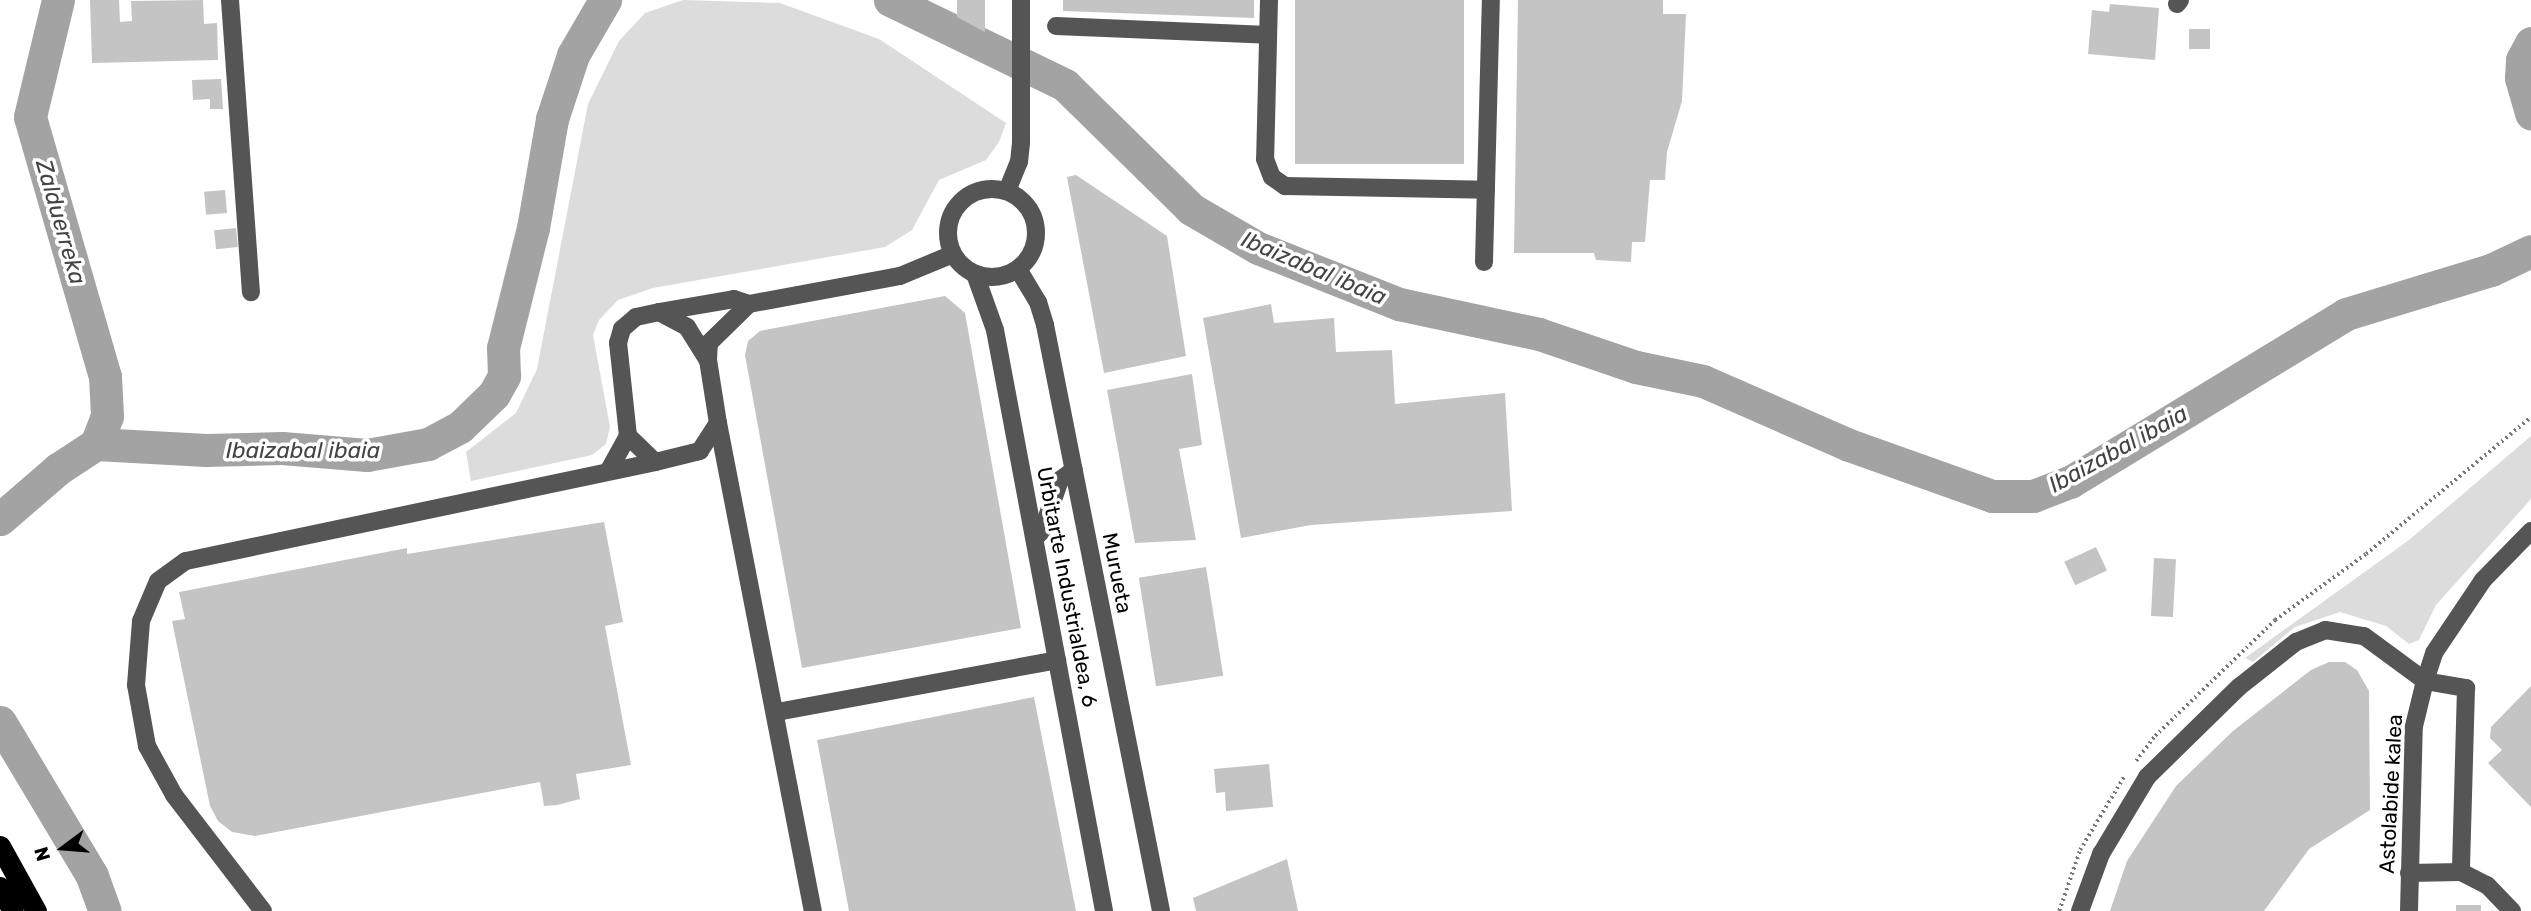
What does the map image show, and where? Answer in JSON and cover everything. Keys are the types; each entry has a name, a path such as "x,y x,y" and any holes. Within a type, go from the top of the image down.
{"highway":[{"path":"0,846 36,911"},
{"path":"0,887 13,911"}],"street":[{"path":"230,0 251,292"},
{"path":"1007,191 1019,162 1022,116 1021,0"},
{"path":"1269,0 1265,159 1272,177 1285,186 1486,190"},
{"path":"1484,262 1491,0"},
{"path":"1056,26 1268,35"},
{"path":"981,190 1007,191 1029,208 1034,220 1034,247 1018,269 997,276 975,274 953,254 948,228 958,204 981,190"},
{"path":"634,465 628,436 618,343 622,329 636,317 734,299 749,304 914,272 953,254"},
{"name":"Murueta","path":"1018,269 1038,302 1045,326 1161,911"},
{"name":"Urbitarte Industrialdea, 6","path":"975,274 995,330 1104,911"},
{"path":"749,304 709,342 708,360 813,911"},
{"path":"659,312 687,327 708,360"},
{"path":"263,911 174,795 147,746 136,685 141,621 158,581 186,561 700,451 718,423"},
{"path":"628,436 655,461"},
{"path":"609,470 628,436"},
{"path":"1035,538 1042,531 1060,480 1074,470"},
{"name":"Astolabide kalea","path":"2409,911 2414,726 2425,681 2434,653 2483,580 2531,531"},
{"path":"2080,911 2101,854 2147,777 2189,732 2296,642 2325,630 2364,636 2425,681 2466,688 2461,872"},
{"path":"777,712 1057,660"},
{"path":"2409,873 2461,872 2487,885 2512,911"},
{"name":"Murueta","path":"1153,911 1157,891"}],"shaded area":[{"path":"683,0 780,3 879,39 1006,123 999,142 986,160 939,180 912,230 885,247 653,288 618,300 599,320 593,335 610,427 606,444 592,455 471,481 466,452 516,413 537,369 588,104 619,41 645,13"},
{"path":"2531,436 2531,499 2436,605 2419,640 2409,644 2386,626 2340,612 2295,627 2253,662 2245,658 2409,540"}],"building":[{"path":"90,0 119,0 120,22 132,21 131,1 203,0 204,24 217,23 218,60 92,63"},
{"path":"957,0 985,0 985,32 957,17"},
{"path":"1063,0 1254,0 1254,18 1063,11"},
{"path":"1295,0 1464,0 1464,164 1295,164"},
{"path":"1518,0 1663,0 1663,14 1686,14 1682,101 1667,152 1665,180 1650,180 1645,242 1632,242 1631,262 1596,260 1594,253 1514,253"},
{"path":"2110,4 2159,8 2155,60 2088,54 2092,10 2109,12"},
{"path":"2189,29 2210,29 2210,49 2189,49"},
{"path":"221,79 223,109 210,109 210,99 193,100 192,80"},
{"path":"1076,175 1167,236 1186,356 1104,373 1067,177"},
{"path":"225,190 227,213 206,215 204,192"},
{"path":"236,228 238,247 216,249 214,230"},
{"path":"945,296 965,313 1021,628 802,668 745,355 748,341 760,331"},
{"path":"1271,304 1274,323 1334,318 1336,352 1392,350 1395,404 1505,393 1512,511 1311,525 1241,538 1203,318"},
{"path":"1192,374 1202,445 1179,449 1196,540 1135,543 1107,390"},
{"path":"604,522 623,622 605,626 631,765 576,774 580,799 557,805 544,806 540,782 255,836 232,832 218,821 210,806 172,621 185,619 179,592 407,548 407,554"},
{"path":"2096,547 2107,571 2075,585 2064,562"},
{"path":"2154,558 2176,559 2173,617 2151,616"},
{"path":"1206,567 1223,676 1156,686 1139,578"},
{"path":"2329,662 2345,662 2357,670 2369,691 2370,810 2309,849 2264,911 2110,911 2127,861 2176,786 2233,731 2311,670"},
{"path":"2531,686 2531,807 2488,763 2502,750 2490,738 2491,727"},
{"path":"1034,697 1076,911 849,911 817,740"},
{"path":"1269,764 1273,807 1226,811 1225,792 1216,793 1214,769"},
{"path":"1287,859 1298,911 1196,911 1193,898"},
{"path":"2456,905 2481,905 2481,911 2456,911"}],"waterway":[{"name":"Zalduerreka","path":"58,0 30,117 105,376 107,416 96,444"},
{"name":"Ibaizabal ibaia","path":"0,519 58,469 96,444 206,450 282,448 367,455 428,444 460,427 494,394 504,376 503,348 533,228 552,119 573,55 605,0"},
{"name":"Ibaizabal ibaia","path":"890,0 1065,85 1191,209 1258,248 1399,304 1539,334 1636,367 1703,381 1849,445 1992,496 2033,496 2070,482 2346,314 2491,270 2531,251"},
{"name":"Ibaizabal ibaia","path":"2531,43 2522,60 2521,78 2531,114"},
{"name":"Ibaizabal ibaia","path":"0,722 92,876 105,911"}]}
